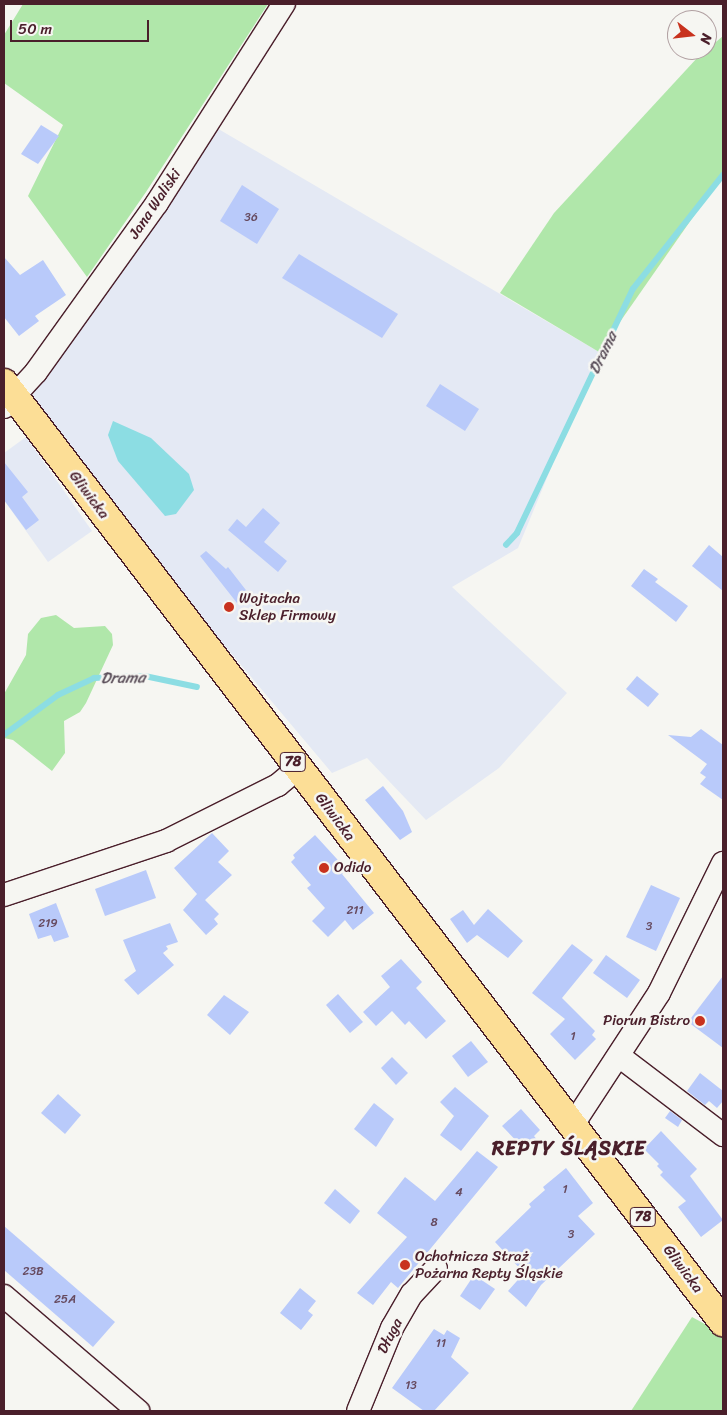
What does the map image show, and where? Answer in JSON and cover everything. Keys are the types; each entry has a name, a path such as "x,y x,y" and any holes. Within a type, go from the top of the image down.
{"main road":[{"name":"Gliwicka","path":"7,395 298,768 723,1322"}],"street":[{"name":"Jana Waliski","path":"7,395 36,372 157,203 284,4"},
{"path":"4,895 166,842 270,789 298,768"},
{"path":"572,1126 659,993 723,863"},
{"path":"618,1056 723,1135"},
{"name":"Długa","path":"358,1411 392,1328 412,1294 436,1268"},
{"path":"4,1296 138,1411"}],"shaded area":[{"path":"215,127 599,352 518,548 452,587 567,693 499,768 426,820 367,758 332,773 198,614 29,400 173,199"},
{"path":"26,437 92,531 48,562 4,500 4,453"}],"green space":[{"path":"23,4 268,4 146,192 87,277 28,196 63,125 4,83 4,35"},
{"path":"723,36 723,174 599,352 500,293 554,213 695,60 717,60 717,41"},
{"path":"56,615 74,628 105,626 112,634 113,645 86,703 80,712 64,721 65,753 52,771 13,740 4,738 4,694 26,655 28,634 41,618"},
{"path":"692,1317 723,1334 723,1411 631,1411"}],"water":[{"path":"113,421 151,438 189,474 194,490 176,514 165,516 118,461 108,435"}],"building":[{"path":"41,125 59,136 38,164 21,154"},
{"path":"242,185 279,209 257,244 220,221"},
{"path":"299,254 398,314 382,338 282,278"},
{"path":"4,257 20,275 43,260 66,295 35,316 39,321 19,336 4,317"},
{"path":"440,384 479,409 465,431 426,406"},
{"path":"4,462 28,492 22,497 39,520 26,530 4,500"},
{"path":"263,508 280,523 264,542 287,561 278,572 228,530 237,519 246,527"},
{"path":"709,545 723,557 723,591 692,566"},
{"path":"206,551 226,569 228,567 249,594 237,603 200,556"},
{"path":"644,569 658,579 655,582 688,606 676,622 631,586"},
{"path":"637,676 659,694 648,707 626,689"},
{"path":"701,729 723,745 723,800 700,784 706,777 700,773 707,764 668,735 691,737"},
{"path":"383,786 403,811 412,832 400,840 365,800"},
{"path":"212,833 229,851 218,862 232,875 205,900 219,914 214,919 218,924 206,935 183,910 197,894 174,868"},
{"path":"315,835 347,870 342,874 374,913 353,930 345,920 328,937 312,921 325,908 307,888 311,885 291,862 295,858 293,855"},
{"path":"146,870 156,898 105,916 95,889"},
{"path":"651,885 680,898 656,951 626,937"},
{"path":"56,903 69,937 54,942 51,935 38,939 29,914"},
{"path":"488,909 523,941 508,958 477,935 467,943 450,919 463,910 474,925"},
{"path":"170,923 178,942 166,946 168,949 163,953 174,965 138,995 124,980 136,971 123,940"},
{"path":"572,944 593,960 562,998 595,1031 592,1035 596,1039 575,1060 550,1034 565,1019 532,993"},
{"path":"606,955 640,980 627,998 593,973"},
{"path":"401,959 422,982 416,988 446,1021 426,1039 409,1021 405,1025 392,1011 376,1026 363,1012 390,987 381,976"},
{"path":"723,976 723,1048 688,1022"},
{"path":"338,994 363,1022 350,1033 326,1005"},
{"path":"224,995 249,1012 230,1035 207,1015"},
{"path":"471,1041 488,1062 468,1077 452,1056"},
{"path":"392,1057 408,1073 396,1085 381,1068"},
{"path":"700,1073 723,1091 723,1101 717,1108 709,1101 705,1105 687,1091"},
{"path":"455,1087 489,1116 461,1151 440,1135 454,1116 440,1102"},
{"path":"58,1094 81,1115 65,1134 41,1113"},
{"path":"374,1103 394,1119 376,1147 354,1129"},
{"path":"521,1109 540,1130 534,1136 538,1141 526,1151 502,1126"},
{"path":"670,1111 682,1120 678,1127 665,1118"},
{"path":"661,1131 697,1169 690,1176 723,1220 701,1237 678,1207 686,1201 660,1175 663,1172 657,1166 659,1164 644,1149"},
{"path":"477,1151 498,1167 398,1288 391,1282 373,1305 357,1293 407,1237 377,1213 405,1177 435,1201"},
{"path":"566,1168 593,1203 578,1216 595,1234 541,1285 526,1307 508,1291 524,1273 495,1242 531,1207 529,1204 545,1190 543,1187"},
{"path":"335,1189 360,1211 350,1224 324,1203"},
{"path":"4,1226 115,1322 93,1347 4,1270"},
{"path":"474,1275 495,1289 480,1310 460,1296"},
{"path":"300,1288 316,1301 308,1311 313,1315 301,1330 280,1313"},
{"path":"434,1329 444,1335 447,1330 460,1338 451,1357 469,1373 434,1411 424,1411 392,1388"}],"waterway":[{"name":"Drama","path":"506,545 517,533 633,289 723,175"},
{"name":"Drama","path":"4,735 58,695 94,678 145,676 197,687"}],"place":[{"name":"Wojtacha Sklep Firmowy","path":"229,607"},
{"name":"Odido","path":"324,868"},
{"name":"Piorun Bistro","path":"700,1021"},
{"name":"Ochotnicza Straż Pożarna Repty Śląskie","path":"405,1265"}],"district":[{"name":"REPTY ŚLĄSKIE","path":"569,1148"}]}
